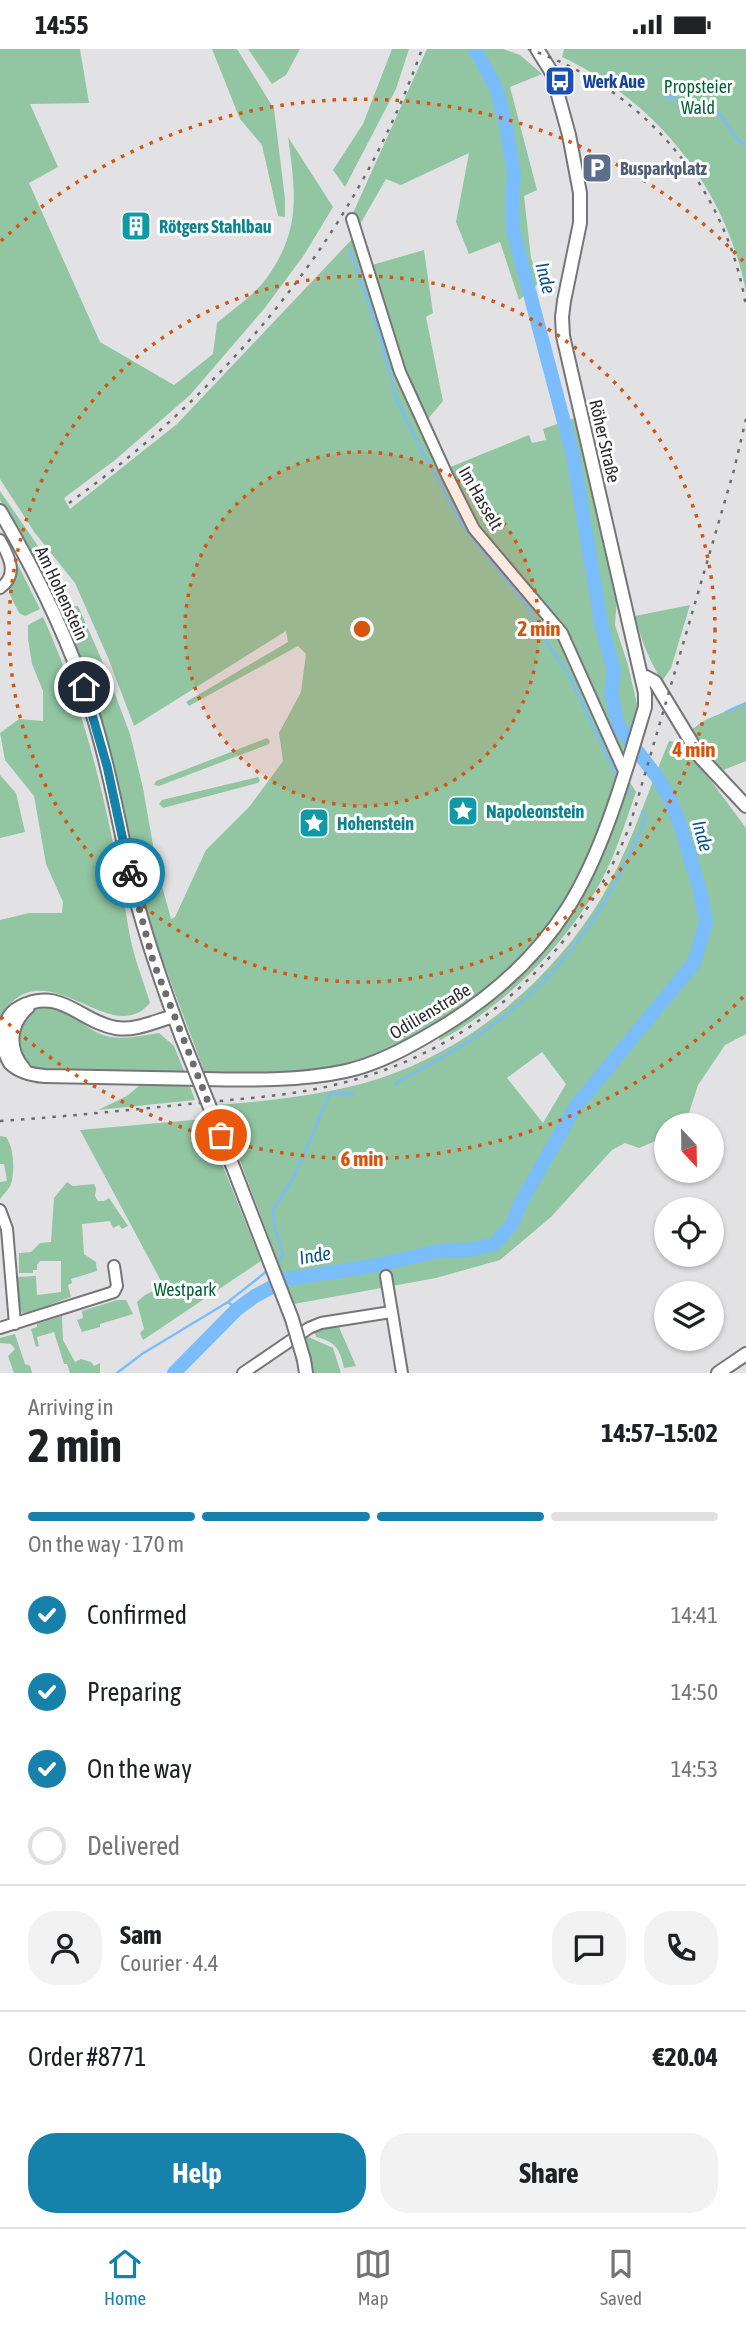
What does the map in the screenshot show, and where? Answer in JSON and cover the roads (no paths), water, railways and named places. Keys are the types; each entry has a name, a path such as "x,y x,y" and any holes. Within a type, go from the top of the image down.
{"main road":[{"name":"Röher Straße","path":"537,49 552,73 569,135 580,193 580,223 564,300 563,336 642,678"},
{"name":"Am Hohenstein","path":"0,511 30,562 76,664 107,766 134,891 153,961 292,1319 305,1366"},
{"path":"642,678 653,680 701,758 746,806"},
{"name":"Odilienstraße","path":"6,1057 12,1065 29,1074 269,1079 345,1071 397,1053 452,1022 521,966 569,907 589,868 645,707 642,678"},
{"path":"645,707 651,695 661,691"},
{"path":"6,1057 1,1044 4,1025 13,1011 37,1001 66,1004 104,1025 122,1029 174,1016"},
{"path":"718,1373 746,1354"}],"street":[{"name":"Im Hasselt","path":"352,219 400,372 447,475 474,529 562,633 623,774"},
{"path":"0,540 10,558 11,573 2,587"},
{"path":"0,1210 7,1229 15,1324"},
{"path":"0,1328 114,1292 117,1286 114,1266"},
{"path":"386,1276 402,1373"},
{"path":"243,1373 309,1328 391,1312"}],"waterway":[{"name":"Inde","path":"174,1373 237,1309 287,1279 372,1266 439,1251 470,1250 494,1244 511,1226 521,1202 576,1106 694,963 706,922 699,887 681,827 668,795 619,727 611,693 614,671 602,628 573,456 513,230 514,174 506,126 496,88 475,49"},
{"path":"665,98 671,97 711,108 746,146"},
{"name":"Inde","path":"510,148 515,146"},
{"path":"350,250 381,340 396,398 419,445 462,525 526,604 544,639 568,673 618,779"},
{"path":"726,712 746,703"},
{"path":"625,787 629,793"},
{"path":"395,1084 487,1029 515,1008 562,961 601,908 617,879 646,817 642,812"},
{"path":"276,1265 283,1255 273,1210 294,1177 330,1093 353,1094"},
{"path":"117,1373 142,1354 228,1302 267,1271"},
{"path":"228,1302 237,1309"}],"railway":[{"path":"69,503 127,458 182,410 233,358 280,303 323,244 361,182 394,117 422,49"},
{"path":"528,49 570,66 608,89 643,116 673,148 699,183 720,222 736,263 746,307"},
{"path":"0,1121 261,1097 342,1083 391,1068 436,1047 479,1021 518,990 552,954 583,915 609,871 630,825 734,470 746,419"}],"place":[{"name":"Werk Aue","path":"560,81"},
{"name":"Busparkplatz","path":"597,168"},
{"name":"Rötgers Stahlbau","path":"136,226"},
{"name":"Napoleonstein","path":"463,811"},
{"name":"Hohenstein","path":"314,823"}],"park label":[{"name":"Propsteier Wald","path":"698,96"},
{"name":"Westpark","path":"185,1289"}]}
